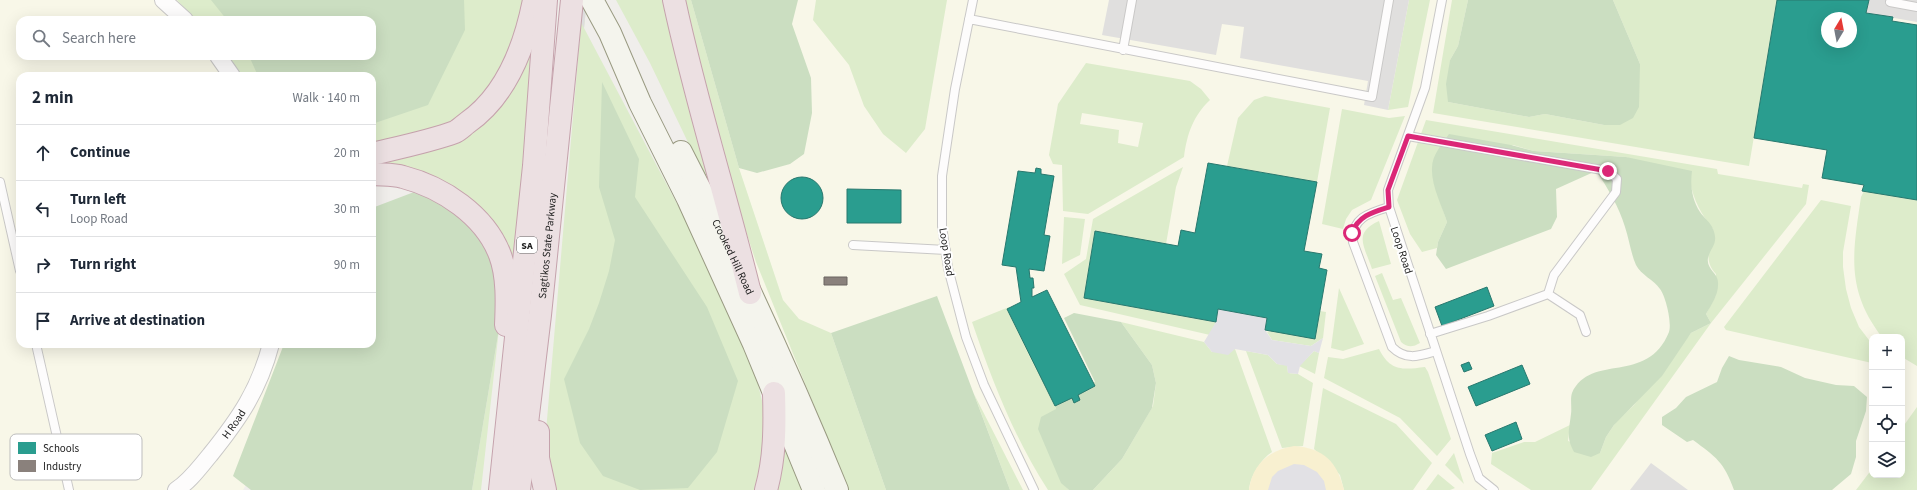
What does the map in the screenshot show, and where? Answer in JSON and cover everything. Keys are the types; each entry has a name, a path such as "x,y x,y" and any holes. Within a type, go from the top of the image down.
{"highway":[{"path":"376,153 456,131 478,116 496,95 511,72 522,45 534,0"},
{"name":"Sagtikos State Parkway","path":"500,490 534,166 546,0"},
{"name":"Sagtikos State Parkway","path":"520,490 540,315 572,0"},
{"path":"674,0 693,85 733,223 750,293"},
{"path":"376,174 401,176 427,184 449,196 470,213 488,233 500,255 505,280 507,308 500,490"},
{"path":"540,315 541,406 538,458 545,490"},
{"path":"766,490 770,476 774,446 774,393"}],"main road":[{"name":"Crooked Hill Road","path":"592,0 610,33 640,103 664,150 754,344 814,490"},
{"name":"Crooked Hill Road","path":"610,33 639,73 670,131 750,293 812,428 837,490"}],"street":[{"path":"163,0 181,16"},
{"path":"221,60 229,72"},
{"name":"H Road","path":"176,490 187,483 232,428 252,396 271,348"}],"lane":[{"name":"Loop Road","path":"973,0 955,89 942,176 942,226 948,268 966,337 984,385 1032,489"},
{"path":"1123,50 1132,0"},
{"path":"969,20 1372,97 1389,0"},
{"name":"Loop Road","path":"1442,0 1425,88 1388,190 1389,207 1479,478 1494,490"},
{"path":"1891,0 1890,2 1917,7"},
{"path":"1408,136 1608,171 1617,179 1616,192 1554,275 1548,294"},
{"path":"0,182 16,253"},
{"path":"1389,207 1374,212 1361,219 1354,226 1352,233 1353,242 1392,347 1405,356 1414,357 1436,351"},
{"path":"852,245 946,250"},
{"path":"1548,294 1580,315 1586,332"},
{"path":"1430,334 1488,316 1548,294"},
{"path":"37,348 56,434"},
{"path":"67,480 69,490"}],"shaded area":[{"path":"0,0 252,0 259,16 16,16 16,60 280,60 285,72 16,72 16,348 304,348 284,419 243,490 0,490"},
{"path":"677,0 1917,0 1917,490 829,490 797,412 721,171"},
{"path":"1109,0 1409,0 1388,110 1364,105 1368,81 1240,58 1244,27 1222,24 1216,55 1102,35"},
{"path":"1869,0 1917,0 1917,22 1866,13"},
{"path":"1218,309 1267,318 1265,330 1272,340 1311,346 1323,338 1319,353 1314,351 1300,366 1298,374 1288,373 1287,366 1277,364 1268,355 1235,349 1228,355 1212,352 1204,342 1216,322"},
{"path":"1651,463 1688,490 1630,490"},
{"path":"1294,464 1304,465 1317,472 1324,481 1326,490 1268,490 1272,477 1278,471"}],"green space":[{"path":"177,0 525,0 513,51 480,103 460,122 376,146 376,72 235,72 228,60 376,60 376,16 191,16"},
{"path":"211,0 464,0 465,30 428,105 376,123 376,72 256,72 251,60 376,60 376,16 224,16"},
{"path":"583,0 587,0 584,28 704,255 754,368 764,409 764,462 755,490 554,490 545,443"},
{"path":"616,0 667,0 714,186 707,182 650,63"},
{"path":"682,0 691,0 739,168 783,300 799,319 831,333 886,490 848,490 756,262 724,164"},
{"path":"691,0 798,0 792,24 811,78 812,113 804,154 790,164 757,173 739,168"},
{"path":"816,0 947,0 925,129 906,153 883,134 864,106 849,65 813,20"},
{"path":"1409,0 1430,0 1408,107 1388,110"},
{"path":"1452,0 1468,0 1458,46 1450,60 1448,102 1529,117 1545,114 1604,125 1640,64 1613,0 1777,0 1749,166 1433,113"},
{"path":"1468,0 1613,0 1640,64 1639,107 1633,118 1620,125 1604,125 1545,114 1529,117 1448,102 1446,84 1450,60 1458,46"},
{"path":"531,52 514,282 490,217 461,192 376,165 376,163 426,152 466,137 504,101"},
{"path":"1086,63 1190,81 1201,89 1210,100 1195,119 1189,133 1184,157 1088,214 1063,211 1062,165 1053,164 1049,155 1058,104","holes":["1082,113 1143,123 1138,147 1118,143 1119,130 1080,124"]},
{"path":"602,82 639,159 635,197 707,307 738,381 717,452 688,488 640,490 603,476 580,443 564,379 589,329 599,303 609,271 615,240 599,187"},
{"path":"1265,96 1330,108 1317,182 1227,166 1238,118 1254,100"},
{"path":"1342,109 1389,118 1405,116 1371,200 1352,210 1346,219 1343,229 1322,224"},
{"path":"1426,120 1717,169 1718,174 1802,188 1803,184 1809,185 1806,204 1711,323 1706,314 1716,295 1716,274 1710,264 1708,253 1713,229 1698,207 1690,182 1626,157 1534,151 1513,145 1435,186 1447,222 1438,242 1437,248 1422,252 1410,234 1397,200"},
{"path":"1449,134 1511,145 1534,151 1626,157 1692,171 1691,182 1693,197 1700,212 1712,227 1715,234 1715,242 1708,258 1710,268 1716,276 1718,282 1713,303 1706,314 1711,323 1691,333 1662,376 1614,425 1606,437 1600,453 1591,457 1574,452 1571,447 1569,434 1572,393 1581,381 1592,374 1634,364 1647,359 1659,348 1670,328 1668,310 1662,293 1657,286 1638,269 1620,212 1596,171 1556,189 1557,217 1551,229 1446,269 1436,255 1438,242 1447,222 1433,181 1432,163"},
{"path":"1183,167 1176,187 1166,244 1095,231 1084,298 1216,322 1210,335 1080,305 1064,274 1086,259 1093,219"},
{"path":"422,189 472,222 500,277 499,329 472,490 251,490 233,476 282,348 376,348 376,206"},
{"path":"1864,191 1917,200 1917,366 1905,359 1905,334 1880,334 1862,303 1857,286 1854,253 1861,197"},
{"path":"1821,200 1851,206 1843,252 1843,267 1846,289 1851,308 1859,327 1869,340 1869,362 1726,330 1724,327"},
{"path":"1064,217 1085,219 1080,255 1062,264"},
{"path":"1379,221 1391,264 1372,269 1364,247 1363,236 1366,230"},
{"path":"1382,273 1393,300 1401,298 1420,343 1413,346 1408,346 1401,342 1375,276"},
{"path":"1339,288 1364,344 1343,351 1331,348"},
{"path":"937,296 1010,490 886,490 831,333"},
{"path":"1009,307 1056,402 1061,482 1069,490 1048,490 1036,470 1014,429 972,322"},
{"path":"1320,311 1326,312 1323,338 1311,346 1272,340 1267,332 1271,331 1315,338"},
{"path":"1074,313 1121,322 1152,365 1156,383 1152,408 1122,459 1093,490 1069,490 1061,483 1038,429 1041,417 1056,409 1056,402 1095,382 1064,318"},
{"path":"1121,322 1204,342 1212,352 1235,349 1272,452 1264,459 1257,469 1251,480 1249,490 1093,490 1122,459 1153,406 1156,383 1152,365"},
{"path":"1711,323 1591,490 1531,490 1491,464 1492,453 1524,442 1535,442 1570,425 1568,441 1600,453 1606,437 1616,422 1634,405 1691,333"},
{"path":"499,329 481,490 472,490"},
{"path":"1379,349 1383,356 1392,365 1410,369 1425,367 1428,372 1451,439 1437,456 1400,418 1324,378 1328,357 1343,359"},
{"path":"1246,351 1268,355 1277,364 1287,365 1288,373 1298,374 1313,383 1303,446 1282,448"},
{"path":"1314,351 1319,353 1315,374 1299,366"},
{"path":"1729,356 1739,360 1781,367 1805,378 1836,385 1854,386 1867,397 1866,411 1856,441 1856,457 1851,474 1832,490 1734,490 1723,466 1708,451 1693,440 1687,442 1662,425 1662,417 1676,408 1686,397 1717,382 1722,368"},
{"path":"1323,388 1396,424 1432,463 1413,490 1344,490 1340,475 1314,449"},
{"path":"974,394 1023,490 1010,490"},
{"path":"1917,407 1917,490 1856,490 1869,473 1869,478 1905,478 1905,424"},
{"path":"784,442 805,490 773,490"},
{"path":"1454,453 1464,484 1445,465"},
{"path":"1438,474 1455,488 1450,490 1426,490"}],"sand":[{"path":"1294,446 1313,450 1328,458 1333,464 1341,480 1344,490 1249,490 1254,473 1264,460 1277,451"}],"pier":[{"path":"569,0 587,0 584,28"}],"building: Schools":[{"path":"1777,0 1869,0 1866,13 1893,17 1892,21 1917,25 1917,200 1862,191 1864,185 1822,178 1827,150 1754,138"},
{"path":"1208,163 1317,182 1304,251 1322,254 1319,268 1327,270 1315,339 1265,330 1267,318 1218,309 1216,322 1084,298 1095,231 1178,246 1181,230 1195,233"},
{"path":"1036,168 1041,169 1041,174 1054,176 1044,235 1050,236 1044,271 1029,269 1030,278 1033,278 1034,288 1032,288 1032,297 1047,290 1095,386 1078,395 1080,400 1074,403 1072,398 1055,406 1007,309 1021,302 1016,267 1002,265 1018,171 1035,173"},
{"path":"798,177 806,177 817,183 823,194 823,202 817,213 806,219 798,219 787,213 781,202 781,194 787,183"},
{"path":"847,189 901,190 901,223 847,223"},
{"path":"1487,287 1494,306 1442,326 1435,307"},
{"path":"1469,362 1472,369 1464,372 1461,365"},
{"path":"1522,365 1530,384 1476,406 1468,387"},
{"path":"1516,422 1522,439 1492,451 1485,435"}],"building: Industry":[{"path":"824,277 847,277 847,285 824,285"}],"route":[{"path":"1352,233 1354,226 1361,219 1374,212 1389,207 1388,190 1408,136 1608,171"}]}
